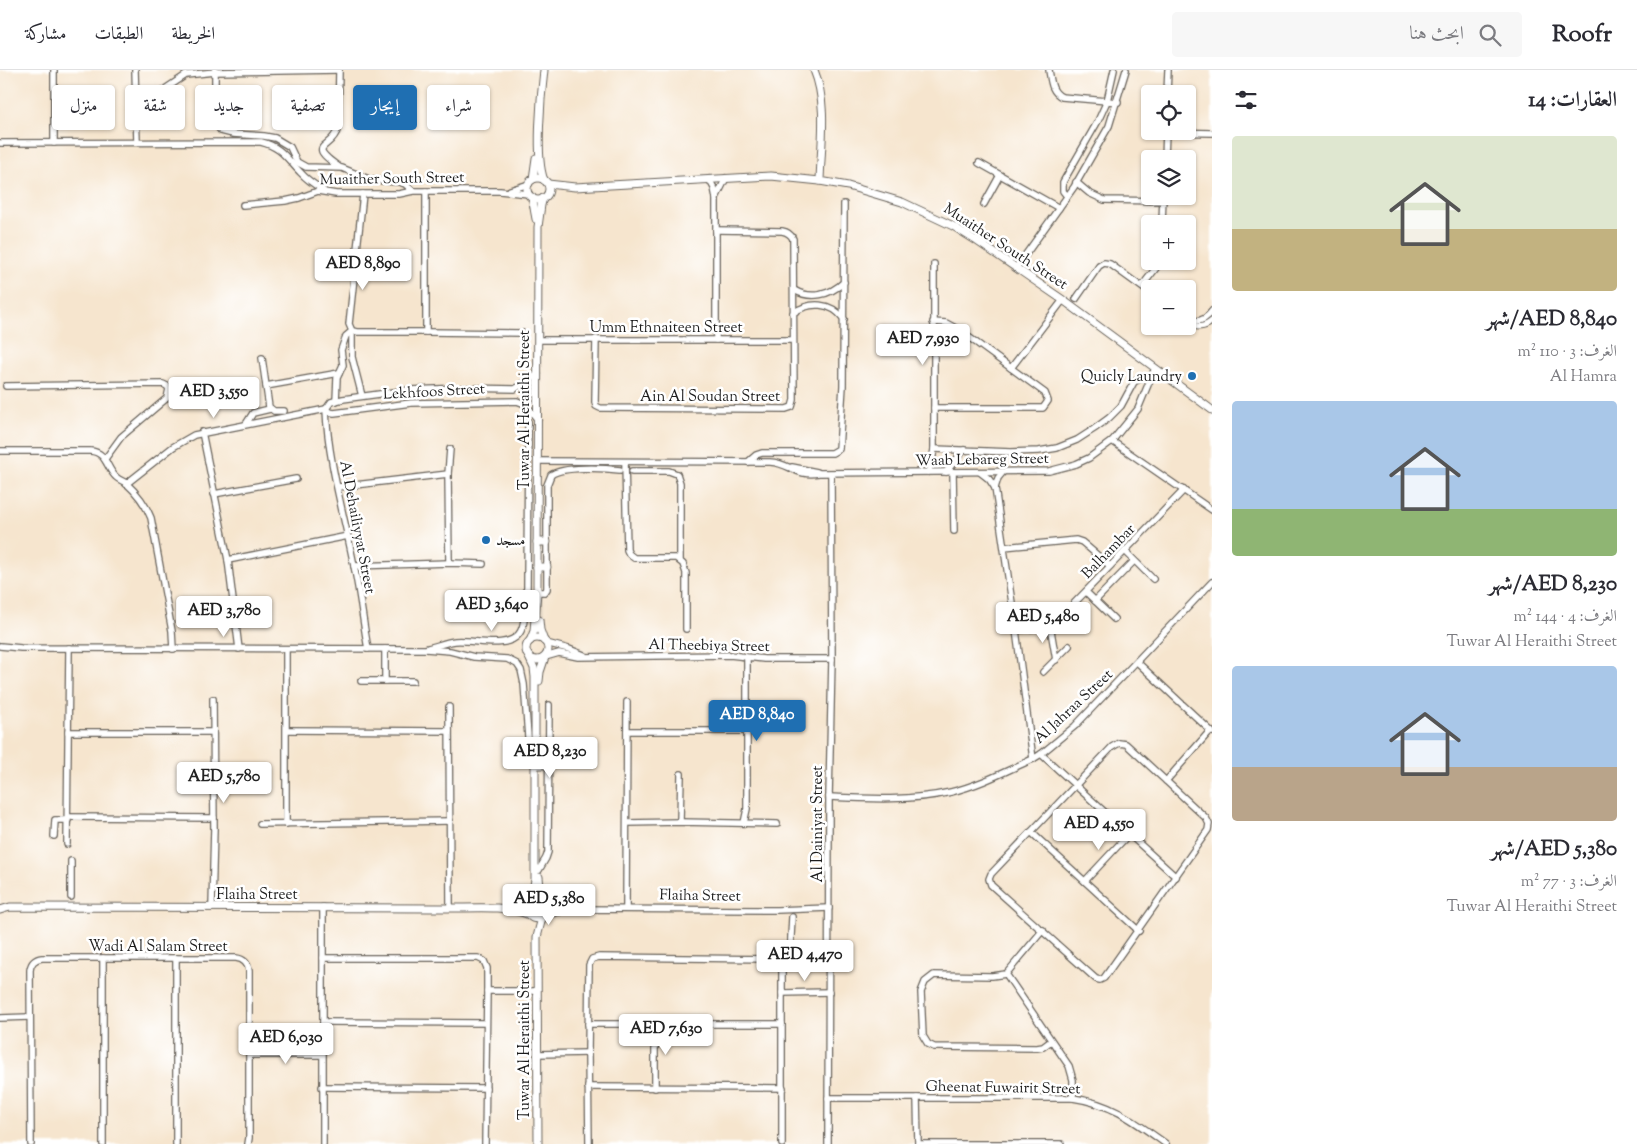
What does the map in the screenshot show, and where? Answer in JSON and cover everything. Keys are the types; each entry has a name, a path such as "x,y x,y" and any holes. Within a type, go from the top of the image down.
{"street":[{"path":"54,70 54,143"},
{"path":"135,70 136,85"},
{"path":"171,85 186,75 215,71 340,70 338,128 335,136 324,146 322,150 324,156 339,167 371,180 400,182 413,191"},
{"path":"539,70 536,103 536,164 528,189 530,196 538,199 545,197 549,192 542,174 540,162 540,102 544,70"},
{"path":"814,70 820,87 822,110 820,180"},
{"path":"1049,70 1053,90 1062,97 1118,102"},
{"path":"1067,196 1063,191 1063,182 1108,101 1114,70"},
{"path":"1016,268 1067,196 1109,126 1118,102 1126,70"},
{"path":"1167,85 1168,70"},
{"path":"215,71 215,123 221,131 275,138 290,147 297,162 306,167 339,167"},
{"path":"137,130 137,142"},
{"path":"1196,133 1212,133"},
{"path":"0,143 256,141 267,143 282,152 302,175 323,190"},
{"path":"979,164 1059,208"},
{"path":"984,204 1000,175"},
{"name":"Muaither South Street","path":"546,182 574,187 771,176 820,180 875,193 928,213 977,241 1063,300 1212,410"},
{"path":"531,182 538,178 546,182"},
{"path":"716,198 726,178"},
{"path":"709,179 714,188 716,198 716,340"},
{"name":"Muaither South Street","path":"243,205 284,201 323,190 336,194 399,194 413,191 500,191 515,189 531,182"},
{"path":"1076,182 1089,193 1104,200 1141,199"},
{"name":"Muaither South Street","path":"545,197 574,187"},
{"path":"426,191 426,332"},
{"name":"Muaither South Street","path":"500,191 530,196"},
{"path":"362,396 352,357 352,331 349,324 363,194"},
{"name":"Tuwar Al Heraithi Street","path":"530,196 538,227"},
{"name":"Tuwar Al Heraithi Street","path":"545,197 541,205 538,227 537,462 537,592 539,627 545,642"},
{"path":"748,462 756,455 762,453 832,454 839,449 843,386 844,204"},
{"name":"Ain Al Soudan Street","path":"596,339 595,402 596,406 600,408 786,409 794,404 793,239 787,232 782,231 716,230"},
{"path":"1076,299 1099,266 1104,262 1110,264 1141,285"},
{"path":"928,472 934,448 934,264"},
{"path":"1147,280 1154,270"},
{"path":"794,290 802,294 817,295 831,291 844,282"},
{"path":"817,295 817,304"},
{"path":"1011,368 1063,300"},
{"path":"793,313 804,307 817,304 834,309 844,319"},
{"path":"1196,322 1208,317 1212,311"},
{"path":"1196,327 1201,327 1212,321"},
{"path":"933,322 946,323 954,327 1045,393 1048,401 1046,405 1038,408 934,408"},
{"path":"336,401 337,378 343,365 342,344 346,336 352,331 522,333"},
{"name":"Umm Ethnaiteen Street","path":"538,340 793,340"},
{"path":"262,358 266,386 273,413"},
{"name":"Waab Lebareg Street","path":"537,462 774,462 831,474 1049,471 1089,458 1112,441 1138,409 1155,368"},
{"path":"266,386 339,374"},
{"name":"Lekhfoos Street","path":"326,409 331,402 427,388 512,389 520,387 538,374"},
{"path":"934,448 1039,451 1062,446 1086,435 1109,418 1121,406 1130,387 1136,380 1144,377 1150,378"},
{"path":"6,386 163,384 167,386 169,389 167,398 121,437 105,459"},
{"name":"Lekhfoos Street","path":"126,484 180,442 202,432 246,424 273,413 326,409 334,413 411,403 517,401 525,404 538,420"},
{"name":"Al Dehailiyyat Street","path":"326,409 327,427 368,649"},
{"path":"246,424 254,413 284,411"},
{"path":"525,610 522,596 527,589 528,422"},
{"path":"202,432 228,560 240,649"},
{"path":"1112,441 1212,510"},
{"path":"449,563 448,474 450,449"},
{"path":"946,472 964,450"},
{"path":"0,451 94,451 105,459 115,476 126,484 144,504 151,518 172,631 173,649"},
{"path":"625,462 626,550 634,558 672,558 680,560"},
{"path":"426,649 450,642 502,642 518,636 522,629 528,601 537,592 545,592 547,589 547,485 550,475 561,471 588,469 620,470"},
{"path":"632,471 669,471 674,472 679,477 680,560 686,573 686,629"},
{"path":"953,472 954,531"},
{"path":"980,472 989,479 995,488 1033,759"},
{"path":"995,488 998,478 1003,472"},
{"path":"338,487 448,474"},
{"name":"Al Dainiyat Street","path":"828,1144 832,659 831,474"},
{"path":"214,494 296,479"},
{"name":"Balhambar","path":"1050,625 1057,621 1086,592 1184,490"},
{"path":"228,560 348,536"},
{"path":"1004,547 1076,540 1082,542 1110,566"},
{"path":"537,542 547,542"},
{"path":"1125,551 1153,579"},
{"path":"1095,601 1134,561"},
{"path":"354,566 449,563 483,564"},
{"path":"537,567 548,567"},
{"name":"Al Jahraa Street","path":"830,797 904,798 951,792 974,785 1033,759 1075,726 1212,582"},
{"name":"Tuwar Al Heraithi Street","path":"530,641 534,630 537,592"},
{"path":"1086,592 1114,619"},
{"path":"1016,630 1050,625 1056,660"},
{"path":"545,642 535,639 530,641 527,646 535,677 537,765 539,870 540,888 547,909 544,916 536,920 529,916 526,909 535,879 537,765 539,677 548,652 545,642"},
{"path":"450,642 450,651"},
{"name":"Al Theebiya Street","path":"545,642 586,656"},
{"path":"0,646 21,648 426,649 450,651 474,657 507,658 514,661 520,667 526,695 530,754 537,765"},
{"path":"1044,672 1069,646"},
{"path":"0,651 21,648"},
{"path":"68,844 69,648"},
{"path":"286,649 286,824"},
{"path":"385,649 385,681"},
{"name":"Al Theebiya Street","path":"545,657 558,653 578,656 730,655 764,659 832,659"},
{"path":"528,655 536,660 545,657"},
{"path":"744,823 747,809 747,658"},
{"path":"1136,662 1211,731 1166,781"},
{"path":"361,681 413,681"},
{"path":"212,908 214,818 213,699"},
{"path":"626,909 627,702"},
{"path":"539,870 548,852 549,704"},
{"path":"449,707 450,908"},
{"path":"287,730 449,732"},
{"path":"627,731 747,731"},
{"path":"68,732 213,732"},
{"path":"1119,743 1126,744 1166,781 1206,818 1210,824 1208,830 1104,978 1096,979 991,885 989,879 991,874 1112,747 1119,743"},
{"path":"1041,754 1176,877"},
{"path":"537,765 548,765"},
{"path":"680,822 681,774"},
{"path":"54,836 55,820 68,818 214,818"},
{"path":"260,824 450,821"},
{"path":"627,823 777,824"},
{"path":"1031,832 1138,931"},
{"path":"1085,881 1129,834"},
{"path":"71,861 71,897"},
{"path":"528,902 536,898 544,902"},
{"name":"Flaiha Street","path":"504,909 528,902"},
{"name":"Flaiha Street","path":"544,902 570,909 777,910 829,908"},
{"name":"Flaiha Street","path":"0,905 10,908"},
{"name":"Flaiha Street","path":"0,910 10,908 450,908 516,910 529,916"},
{"path":"323,908 323,1144"},
{"name":"Flaiha Street","path":"544,916 570,909"},
{"name":"Tuwar Al Heraithi Street","path":"529,916 538,937"},
{"name":"Tuwar Al Heraithi Street","path":"538,1144 538,937 544,916"},
{"path":"589,1144 588,1024 590,965 592,959 596,957 771,959 779,962 786,961 790,956 792,917"},
{"path":"1043,930 1006,974 997,976 940,974 929,978 922,987 921,992 923,1036 926,1042 934,1047 1038,1048 1051,1041"},
{"name":"Wadi Al Salam Street","path":"31,1144 30,966 34,960 42,958 236,958 245,962 249,971 248,1144"},
{"path":"103,958 103,1144"},
{"path":"176,958 176,1144"},
{"path":"323,958 478,958 484,961 486,964 487,991 485,1144"},
{"path":"779,962 782,968 782,1144"},
{"path":"1006,974 1071,1072 1073,1098"},
{"path":"487,991 538,991"},
{"path":"782,993 829,992"},
{"path":"0,1018 29,1017"},
{"path":"322,1022 486,1023"},
{"path":"588,1024 782,1024"},
{"path":"656,1024 656,1088"},
{"path":"538,1054 588,1053"},
{"path":"250,1055 322,1055"},
{"path":"322,1087 486,1088"},
{"path":"588,1088 783,1088"},
{"name":"Gheenat Fuwairit Street","path":"828,1098 1073,1098 1100,1103 1125,1114 1166,1144"},
{"path":"917,1098 918,1144 1061,1144"}],"place":[{"name":"Quicly Laundry","path":"1192,376"},
{"name":"مسجد","path":"486,540"}]}
